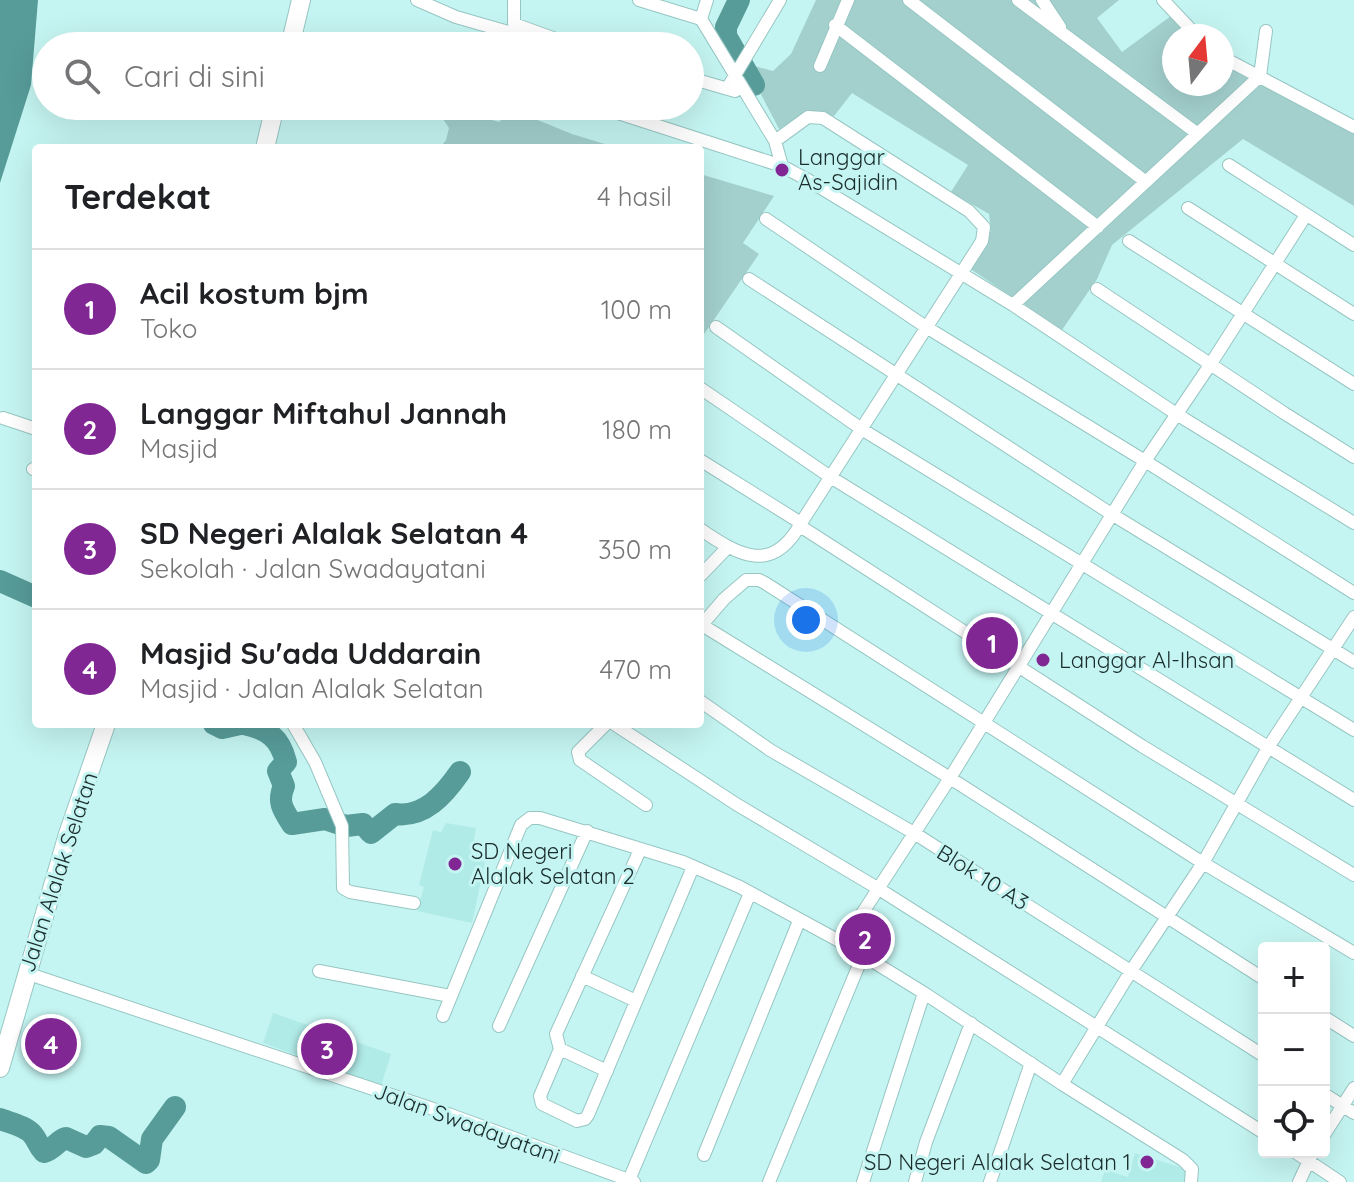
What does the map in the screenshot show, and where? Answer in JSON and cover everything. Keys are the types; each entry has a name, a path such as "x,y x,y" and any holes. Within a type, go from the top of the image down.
{"street":[{"path":"293,32 301,0"},
{"path":"417,0 456,17 504,32"},
{"path":"514,0 514,32"},
{"path":"639,0 701,19 741,69 745,96 775,141 782,166"},
{"path":"701,19 707,0"},
{"path":"728,87 780,0"},
{"path":"820,66 848,0"},
{"path":"909,0 1146,182"},
{"path":"1018,0 1198,134"},
{"path":"1042,0 1066,36"},
{"path":"1167,2 1186,24"},
{"path":"835,25 1098,227"},
{"path":"1013,305 1260,76 1266,31"},
{"path":"1234,64 1354,127"},
{"path":"704,81 728,87 745,96"},
{"path":"704,532 727,548 750,555 772,554 782,548 898,376 982,241 984,233 981,221 969,211 823,118 808,117 775,141"},
{"path":"266,144 272,120"},
{"path":"640,120 782,166 808,180 1013,305 1178,415 1354,523"},
{"path":"1229,165 1354,245"},
{"path":"1188,208 1354,314"},
{"path":"843,943 950,778 1145,461 1178,415 1306,215"},
{"path":"766,219 926,327 1354,593"},
{"path":"1129,241 1354,384"},
{"path":"749,279 1113,515 1354,662"},
{"path":"1097,289 1354,457"},
{"path":"716,327 863,430 1354,730"},
{"path":"704,391 832,478 1354,800"},
{"path":"3,418 32,428"},
{"path":"704,463 1018,668 1354,875"},
{"path":"704,572 727,548"},
{"path":"704,622 746,580 759,580 1203,863 1354,953"},
{"path":"1062,1084 1131,971 1203,863 1269,746 1354,617"},
{"path":"704,628 950,778 1258,975"},
{"name":"Blok 10 A3","path":"704,704 770,750 914,833 1258,1052"},
{"name":"Jalan Alalak Selatan","path":"0,1068 68,834 105,728"},
{"path":"297,728 342,826 343,888 350,892 414,903"},
{"path":"602,728 578,752 580,760 646,805"},
{"path":"620,728 736,804 879,889 1258,1129"},
{"path":"443,1016 521,825 526,819 540,818 693,867 750,893 843,943 1183,1160 1192,1169 1191,1182"},
{"path":"499,1026 587,831"},
{"path":"640,850 556,1034 560,1049 540,1096 542,1104 577,1121 585,1119 607,1071 693,867"},
{"path":"631,1181 750,893"},
{"path":"704,1155 799,921"},
{"path":"769,1182 863,955"},
{"path":"319,971 450,996"},
{"name":"Jalan Swadayatani","path":"26,973 451,1115 631,1181"},
{"path":"582,976 636,1001"},
{"path":"863,1182 924,993"},
{"path":"1330,1021 1354,1036"},
{"path":"915,1182 926,1142 971,1023"},
{"path":"560,1049 607,1071"},
{"path":"990,1182 1031,1063"},
{"path":"1330,1128 1348,1109 1354,1088"},
{"path":"1330,1098 1348,1109"},
{"path":"1299,1182 1310,1158"},
{"path":"1313,1158 1340,1182"}],"shaded area":[{"path":"0,0 38,0 35,32 32,32 31,85 0,183"},
{"path":"816,0 1119,0 1097,18 1122,52 1171,16 1179,24 1162,24 1162,96 1234,96 1234,68 1354,133 1354,206 1243,139 1112,245 1097,279 1062,330 969,268 991,231 989,214 951,192 968,165 852,93 834,116 805,114 779,129 751,75 754,66 773,71 791,54"},
{"path":"444,120 538,120 605,144 443,144 449,128"},
{"path":"704,175 774,196 743,243 759,254 704,334"},
{"name":"SD Negeri Alalak Selatan 2","path":"446,823 476,828 474,840 489,843 472,923 417,911 424,887 419,885 433,830 441,832"},
{"path":"273,1013 391,1054 381,1086 263,1043"},
{"name":"SD Negeri Alalak Selatan 1","path":"1135,1153 1189,1170 1186,1182 1101,1182 1105,1170 1128,1177"}],"waterway":[{"path":"739,0 726,27 726,36 754,85"},
{"path":"0,581 32,595"},
{"path":"257,728 272,736 286,762 278,771 284,786 281,801 292,824 325,819 346,826 363,824 371,833 395,814 424,809 447,789 460,772"},
{"path":"0,1119 30,1132 44,1152 66,1138 86,1147 94,1144 100,1136 109,1137 146,1163 152,1139 175,1107"}],"place":[{"name":"Langgar As-Sajidin","path":"782,170"},
{"name":"Acil kostum bjm","path":"992,643"},
{"name":"Langgar Al-Ihsan","path":"1043,660"},
{"name":"SD Negeri Alalak Selatan 2","path":"455,864"},
{"name":"Langgar Miftahul Jannah","path":"865,939"},
{"name":"Masjid Su'ada Uddarain","path":"51,1044"},
{"name":"SD Negeri Alalak Selatan 4","path":"327,1049"},
{"name":"SD Negeri Alalak Selatan 1","path":"1147,1162"}]}
